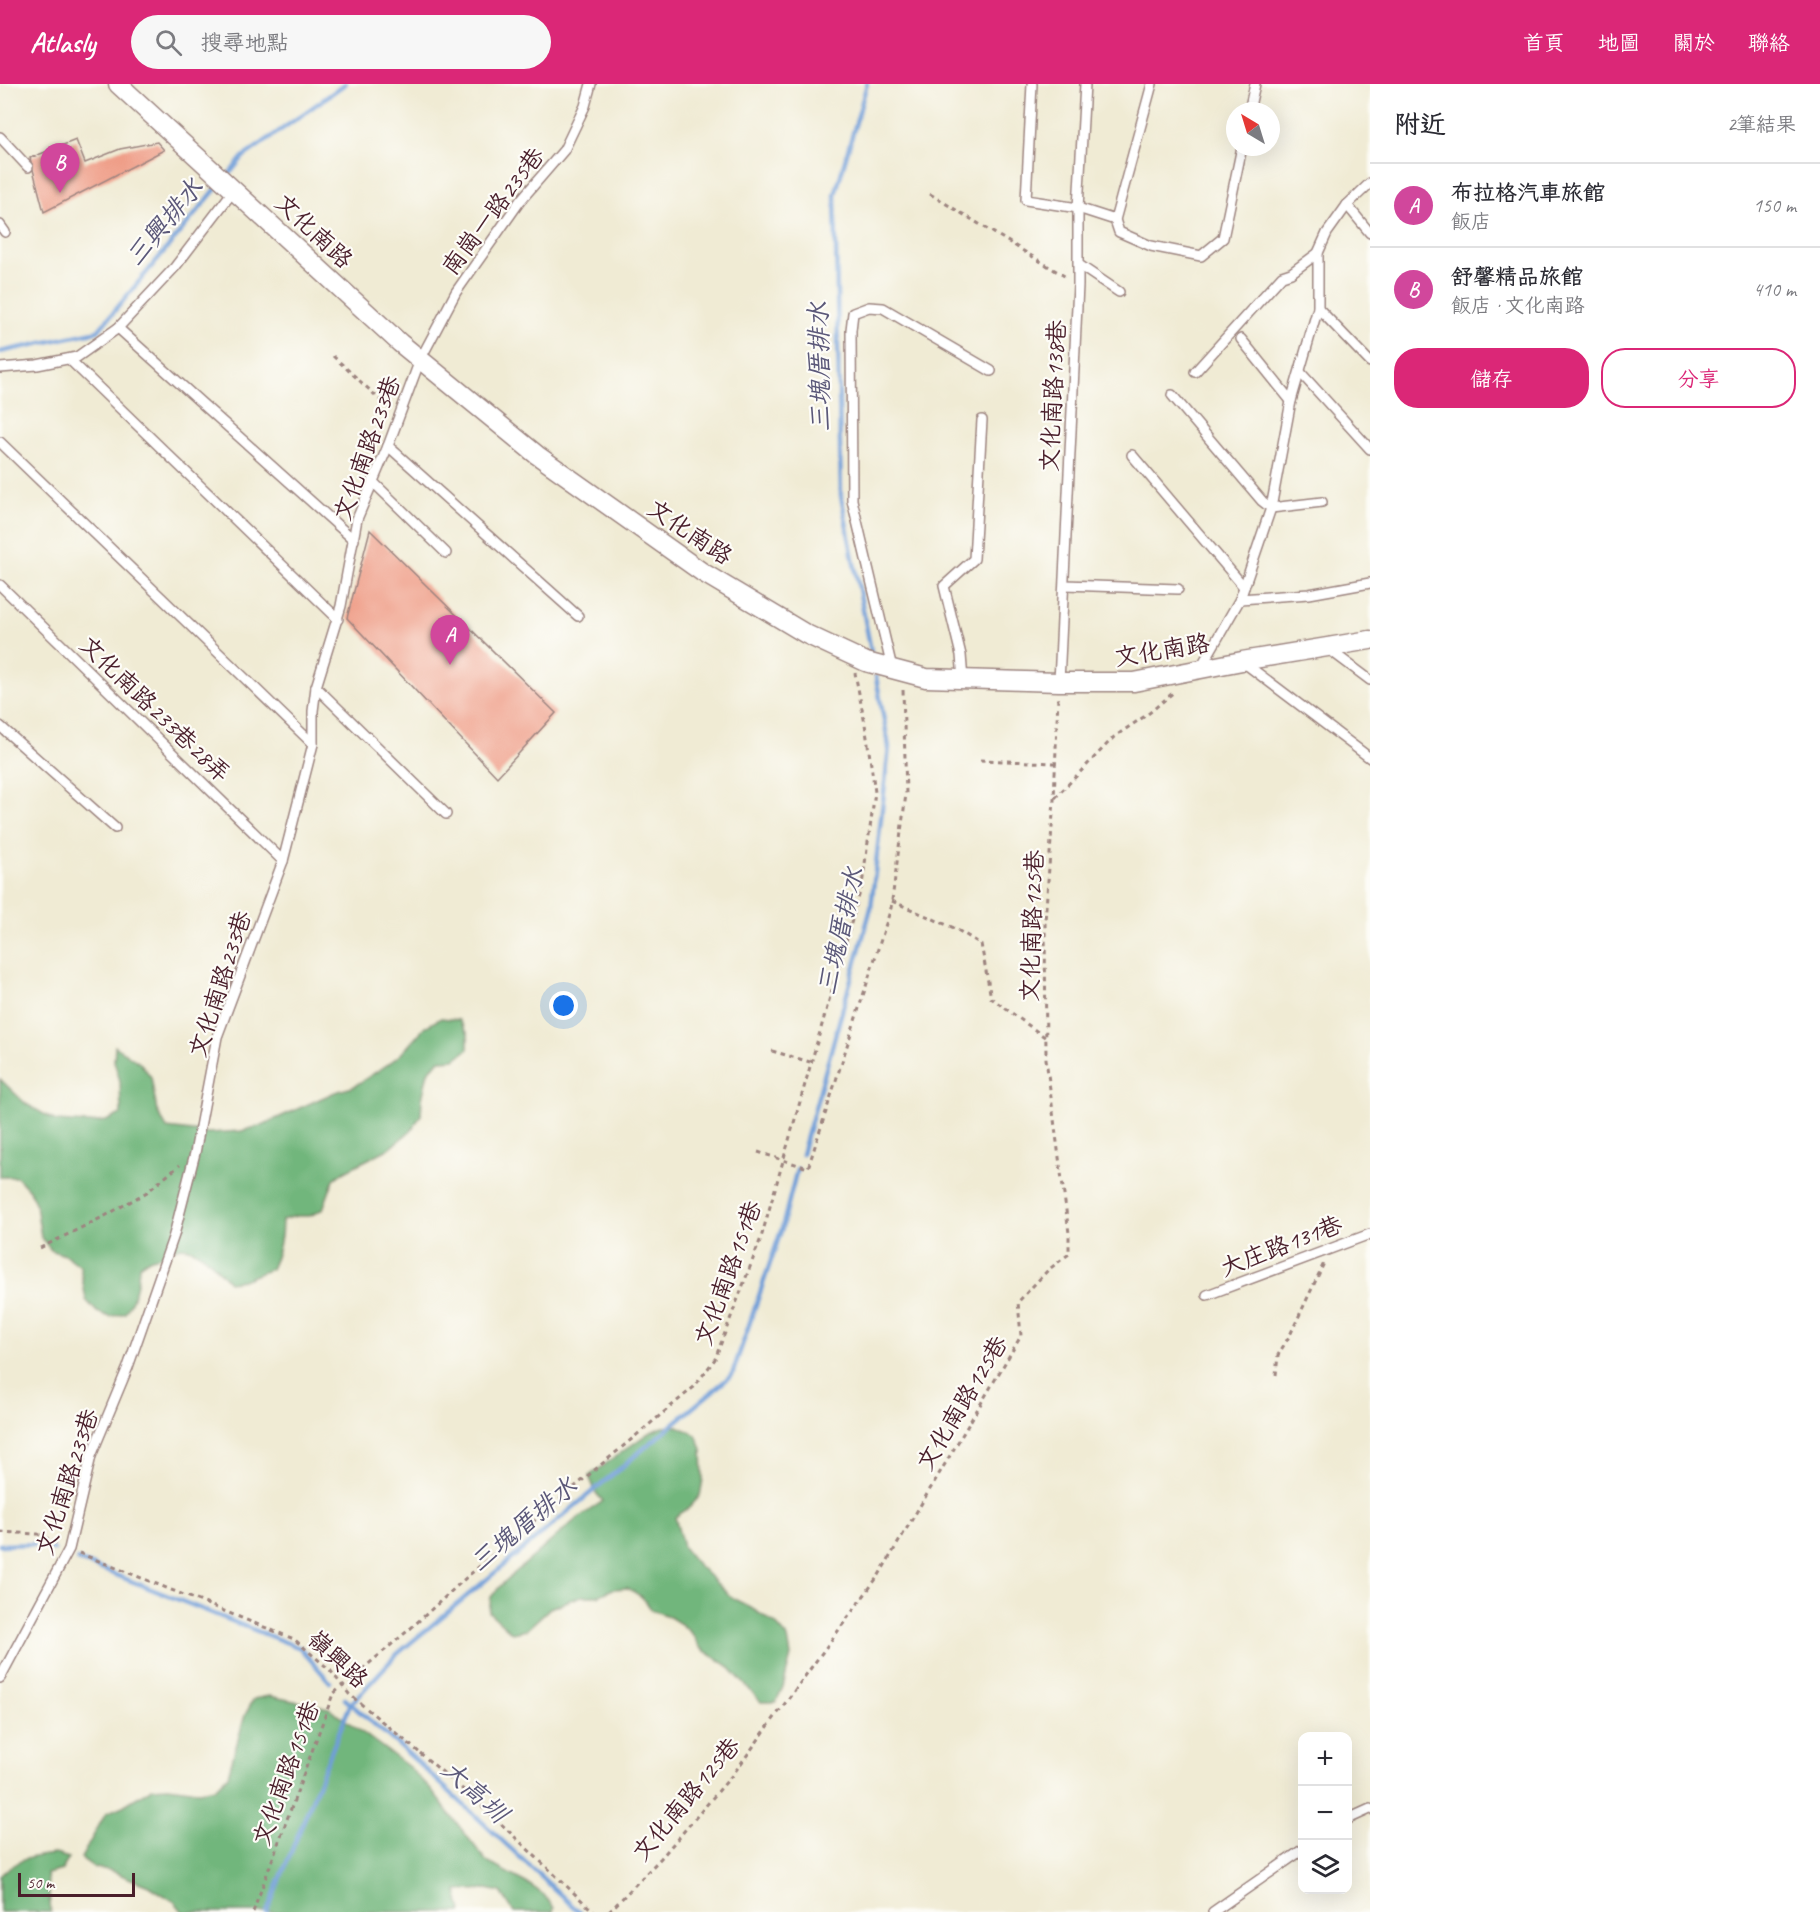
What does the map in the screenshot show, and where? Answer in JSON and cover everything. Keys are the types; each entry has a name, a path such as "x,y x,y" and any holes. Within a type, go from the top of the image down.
{"street":[{"name":"文化南路","path":"118,84 400,343 537,455 702,572 806,634 866,662 926,678 1134,682 1370,640"}],"lane":[{"name":"南崗一路235巷","path":"420,360 456,292 520,201 564,150 585,106 591,84"},
{"path":"1032,84 1026,200 1078,208 1116,220"},
{"name":"文化南路138巷","path":"1059,682 1085,84"},
{"path":"1152,84 1116,220 1119,232 1151,246 1201,256 1223,238 1240,156"},
{"path":"1251,102 1255,84"},
{"path":"0,137 28,167"},
{"path":"1200,669 1240,599 1271,508 1291,401 1318,308 1318,253 1327,233 1347,205 1370,183"},
{"path":"0,368 37,365 77,357 118,328 175,267 234,190"},
{"path":"1347,205 1370,233"},
{"path":"1195,372 1282,276 1291,273 1318,253"},
{"path":"1078,265 1119,292"},
{"path":"897,670 852,500 850,330 853,313 869,307 883,308 991,371"},
{"path":"1318,308 1369,359"},
{"path":"118,328 354,540"},
{"path":"1241,339 1291,401"},
{"path":"69,359 338,619"},
{"name":"文化南路233巷","path":"0,1678 69,1549 91,1456 128,1367 170,1246 195,1153 217,1037 283,861 313,744 316,687 338,619 357,519 388,446 420,360"},
{"path":"1300,372 1370,449"},
{"path":"1172,395 1262,501 1271,508 1322,502"},
{"path":"963,680 961,655 944,586 974,559 982,420"},
{"path":"0,442 313,744"},
{"path":"388,446 578,616"},
{"path":"1132,455 1244,587"},
{"path":"372,481 446,553"},
{"path":"1240,599 1309,594 1370,583"},
{"name":"文化南路233巷28弄","path":"0,585 283,861"},
{"path":"1065,585 1178,590"},
{"path":"1326,647 1370,680"},
{"path":"1242,661 1370,758"},
{"path":"316,687 446,814"},
{"path":"0,726 115,828"},
{"name":"大庄路131巷","path":"1206,1295 1370,1234"},
{"path":"1352,1817 1370,1809"},
{"path":"1213,1912 1298,1853"}],"path":[{"path":"930,194 1078,285"},
{"path":"333,356 399,418"},
{"name":"文化南路151巷","path":"253,1912 333,1694 468,1576 694,1387 715,1359 760,1238 784,1161 810,1062 862,885 875,792 851,654"},
{"path":"758,1152 808,1167 892,901 906,794 897,670"},
{"name":"文化南路125巷","path":"609,1912 661,1858 734,1773 879,1575 1021,1336 1017,1302 1048,1270 1069,1254 1069,1233 1046,1059 1046,921 1059,682"},
{"path":"1054,800 1114,737 1148,714 1180,687"},
{"path":"980,760 1055,763"},
{"path":"892,901 954,928 981,944 992,998 1046,1038"},
{"path":"772,1051 810,1062"},
{"path":"40,1248 147,1192 195,1153"},
{"path":"1276,1375 1278,1355 1290,1335 1322,1266 1341,1244"},
{"name":"嶺興路","path":"0,1532 38,1534 69,1549 294,1639 330,1670 350,1694 480,1804 594,1912"}],"green space":[{"path":"441,1018 459,1020 468,1034 468,1049 455,1059 440,1060 428,1072 421,1115 412,1130 388,1149 334,1179 323,1209 310,1216 296,1216 282,1220 280,1246 271,1269 243,1280 229,1282 199,1253 184,1247 176,1248 149,1259 139,1266 135,1290 125,1313 110,1317 97,1312 86,1300 80,1266 67,1256 51,1250 41,1237 36,1205 29,1190 17,1177 0,1177 0,1079 26,1104 56,1121 89,1123 106,1121 121,1114 120,1081 114,1061 115,1046 141,1064 151,1077 157,1111 167,1128 209,1133 241,1131 260,1126 335,1092 353,1087 387,1065 401,1054 425,1027"},
{"path":"678,1426 696,1435 702,1449 703,1479 700,1496 689,1508 675,1517 683,1547 732,1598 775,1623 788,1638 791,1656 783,1687 776,1702 761,1702 727,1665 700,1648 692,1634 681,1624 652,1610 642,1597 628,1588 613,1589 598,1596 582,1596 568,1601 550,1608 526,1630 512,1633 489,1612 491,1597 502,1584 574,1521 603,1501 596,1493 589,1476 647,1434 662,1427"},
{"path":"269,1696 329,1708 409,1767 431,1790 487,1862 544,1895 554,1908 553,1912 514,1912 501,1892 487,1889 457,1891 462,1912 183,1912 175,1902 151,1887 109,1870 95,1868 81,1858 106,1813 123,1806 152,1788 167,1787 199,1791 215,1788 228,1775 245,1715 254,1699"},
{"path":"55,1854 69,1858 62,1870 47,1874 51,1912 0,1912 0,1876 25,1859"}],"building":[{"path":"76,140 85,163 120,149 157,142 164,150 44,212 30,158"},
{"path":"370,530 556,713 497,777 347,618"}],"waterway":[{"name":"三興排水","path":"226,178 243,157 345,84"},
{"name":"三塊厝排水","path":"867,84 835,195 841,496 871,651"},
{"name":"三興排水","path":"0,352 98,331 220,184"},
{"name":"三塊厝排水","path":"802,1154 871,908 889,747 876,677"},
{"name":"三塊厝排水","path":"267,1912 350,1705 396,1655 732,1375 782,1228 797,1169"},
{"name":"大高圳","path":"0,1545 39,1544 54,1550"},
{"name":"大高圳","path":"78,1560 300,1648 330,1682"},
{"name":"大高圳","path":"345,1699 411,1756 579,1912"}],"place":[{"name":"舒馨精品旅館","path":"60,193"},
{"name":"布拉格汽車旅館","path":"450,665"}]}
